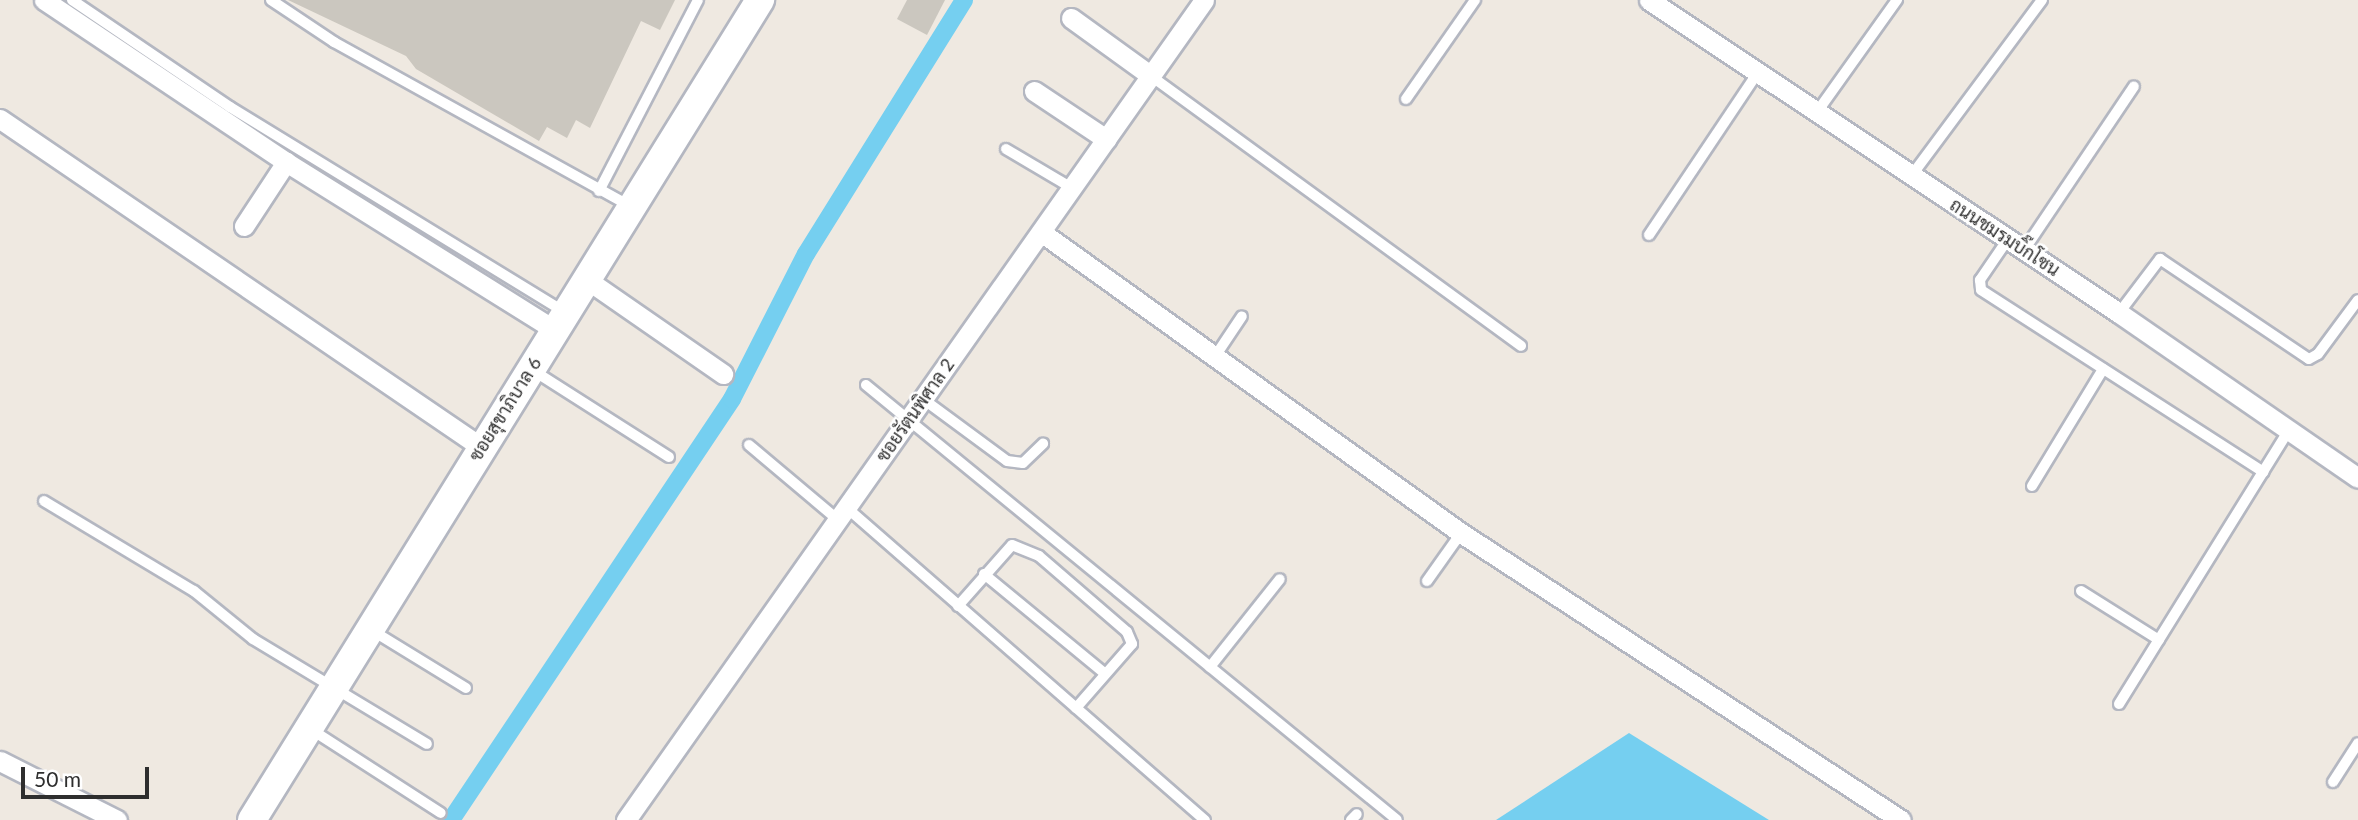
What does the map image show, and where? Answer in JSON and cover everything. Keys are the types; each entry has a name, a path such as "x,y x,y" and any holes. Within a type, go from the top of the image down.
{"street":[{"path":"44,0 286,162 560,321"},
{"name":"ซอยสุขาภิบาล 6","path":"252,820 760,0"},
{"name":"ถนนชมรมบิ๊กโซน","path":"1649,0 2119,313 2289,430 2355,471"},
{"name":"ซอยรัตนพิศาล 2","path":"626,820 1151,76 1196,3"},
{"path":"1071,18 1151,76"},
{"path":"1034,91 1106,139"},
{"path":"0,119 481,447"},
{"path":"244,226 286,162"},
{"path":"1041,232 1461,534 1901,820"},
{"path":"586,279 723,374"},
{"path":"0,761 117,820"}],"lane":[{"path":"72,0 230,107 560,321"},
{"path":"271,0 334,41 598,191 631,206"},
{"path":"598,191 698,0"},
{"path":"1406,99 1475,0"},
{"path":"1817,112 1897,0"},
{"path":"1912,175 2042,0"},
{"path":"1648,235 1758,72"},
{"path":"1151,76 1521,346"},
{"path":"2134,86 2016,245 1980,280 1981,290 2263,472"},
{"path":"1006,149 1072,188"},
{"path":"2119,313 2160,259 2309,359 2318,354 2358,300"},
{"path":"1213,358 1242,316"},
{"path":"530,369 669,457"},
{"path":"2032,486 2103,369"},
{"path":"866,385 1397,820"},
{"path":"923,399 1007,461 1023,463 1043,444"},
{"path":"2119,704 2289,430"},
{"path":"750,445 958,606 1205,820"},
{"path":"44,501 194,591 253,639 427,744"},
{"path":"1427,581 1461,534"},
{"path":"958,606 1012,545 1050,565 1127,632 1132,644 1076,708"},
{"path":"984,574 1104,673"},
{"path":"1210,667 1280,579"},
{"path":"2081,591 2159,640"},
{"path":"370,628 466,688"},
{"path":"309,727 441,813"},
{"path":"2333,782 2358,743"}],"water":[{"path":"1629,733 1769,820 1496,820"}],"building":[{"path":"288,0 675,0 660,30 641,21 590,128 576,120 567,138 547,127 539,141 416,69 406,56"},
{"path":"907,0 945,0 927,35 897,19"}],"waterway":[{"path":"451,820 732,399 806,254 964,0"}]}
